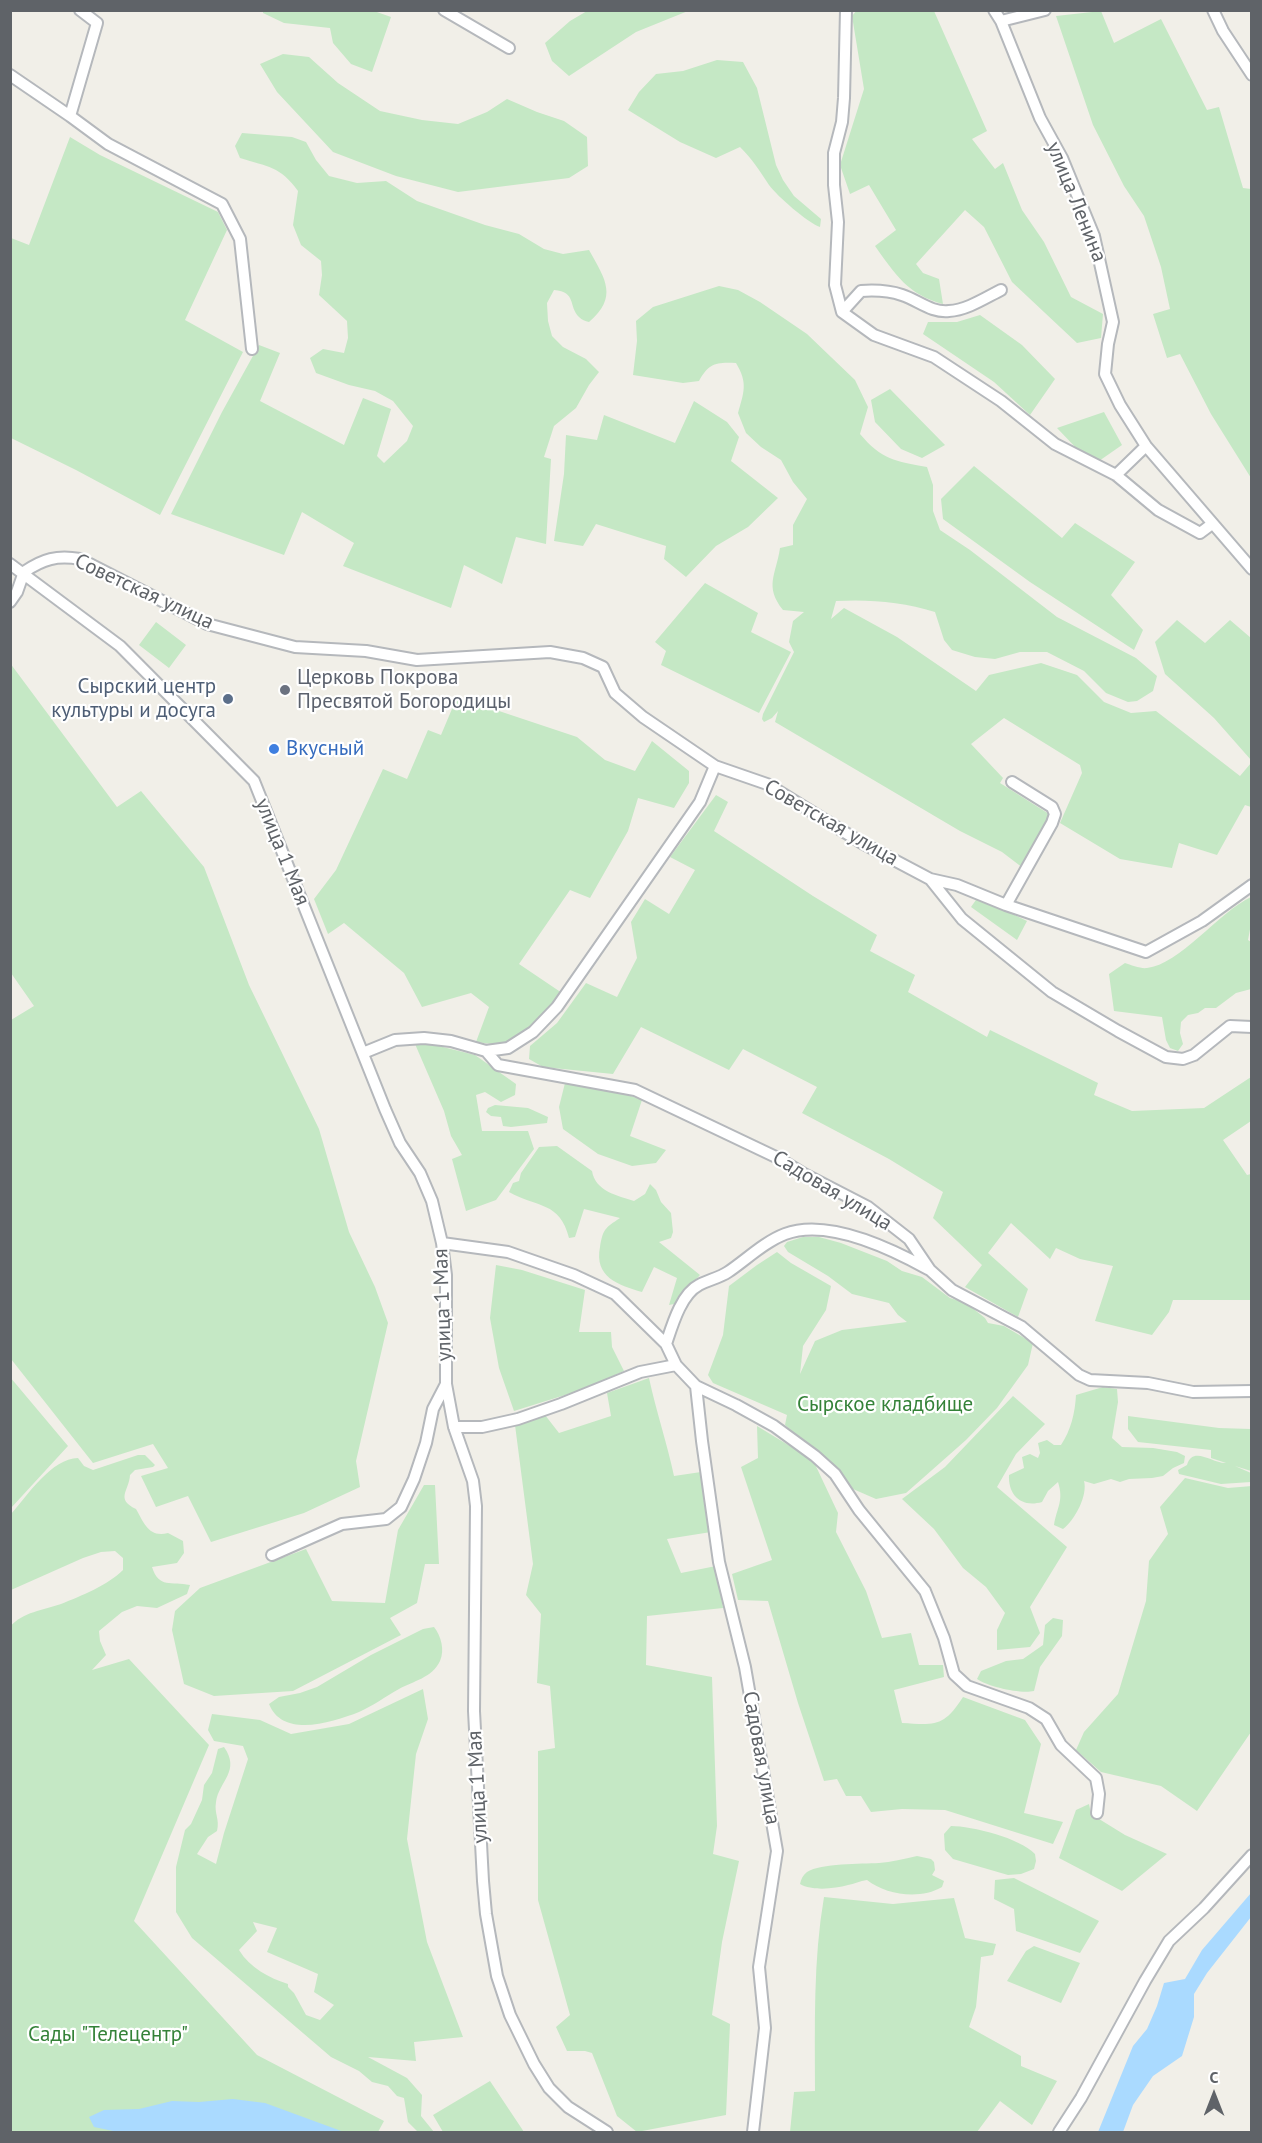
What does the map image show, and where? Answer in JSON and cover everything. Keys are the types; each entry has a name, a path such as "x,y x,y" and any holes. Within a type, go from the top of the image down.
{"street":[{"path":"70,116 97,23 80,10"},
{"path":"444,10 509,48"},
{"path":"846,10 842,122 834,153 834,185 838,222 835,285 842,312 874,335 934,357 1001,401 1055,444 1116,475 1158,510 1200,533 1212,524"},
{"name":"улица Ленина","path":"994,10 1001,21 1040,118 1062,158 1094,236 1113,322 1105,374 1120,405 1146,446 1251,569"},
{"path":"1001,21 1045,10"},
{"path":"1213,10 1223,31 1251,75"},
{"path":"10,75 108,144 222,204 240,239 252,349"},
{"path":"842,312 861,291 879,289 903,295 928,308 949,312 1001,290"},
{"path":"1116,475 1146,446"},
{"name":"Советская улица","path":"24,572 38,562 49,558 63,556 80,559 207,624 295,647 366,651 417,660 550,652 583,658 603,667 615,693 642,717 715,766 767,784 862,843 930,879 962,919 1053,992 1167,1057 1183,1059 1194,1055 1230,1026 1251,1027"},
{"path":"10,564 24,572 17,592 10,602"},
{"name":"улица 1 Мая","path":"24,572 120,646 254,781 400,1143 420,1173 432,1201 446,1275 446,1384 454,1427 473,1481 476,1506 474,1711 483,1881 486,1914 497,1976 510,2015 534,2064 549,2088 568,2107 607,2133"},
{"path":"486,1051 508,1048 533,1032 557,1007 700,802 715,766"},
{"path":"1006,905 1055,814 1052,807 1012,782"},
{"path":"930,879 957,885 1006,905 1146,952 1202,921 1251,885"},
{"name":"Садовая улица","path":"363,1053 395,1040 424,1038 452,1041 486,1051 498,1065 635,1090 778,1158 868,1208 909,1239 930,1270 952,1290 1022,1327 1079,1376 1090,1380 1148,1383 1193,1392 1251,1391"},
{"path":"666,1344 676,1311 696,1286 726,1274 784,1234 812,1228 846,1233 930,1270"},
{"path":"441,1244 508,1252 574,1275 615,1294 666,1344 676,1365 696,1386 774,1426 815,1456 835,1474 859,1510 925,1592 944,1638 954,1674 967,1686 1029,1708 1046,1719 1061,1745 1096,1778 1099,1794 1097,1813"},
{"path":"454,1427 482,1427 518,1419 640,1372 676,1365"},
{"path":"272,1555 342,1524 386,1519 401,1508 420,1461 433,1408 446,1384"},
{"name":"Садовая улица","path":"696,1386 719,1562 745,1667 777,1851 759,1966 765,2028 753,2133"},
{"path":"1059,2133 1170,1941 1204,1908 1251,1855"}],"green space":[{"path":"588,10 688,11 636,32 569,76 552,61 545,43 570,21"},
{"path":"857,10 934,11 987,131 972,139 995,169 1003,163 1022,210 1044,242 1071,297 1103,314 1101,338 1077,343 1012,282 984,227 965,210 916,264 923,273 939,279 943,304 911,289 889,266 875,246 896,230 869,185 850,194 840,165 864,89 852,16"},
{"path":"263,11 374,11 391,17 372,72 351,64 333,43 330,28 284,23"},
{"path":"1101,11 1114,43 1161,19 1207,110 1219,107 1243,188 1251,189 1251,478 1211,414 1180,354 1167,358 1153,314 1170,309 1161,267 1144,216 1124,186 1093,125 1056,16"},
{"path":"283,54 309,57 338,83 380,111 422,120 458,124 487,112 507,99 564,121 587,137 588,166 569,178 458,192 396,176 333,152 277,92 260,64"},
{"path":"717,60 743,62 757,88 776,165 783,180 794,196 821,219 820,227 801,215 779,196 740,147 716,158 680,142 628,110 639,92 656,74 683,71"},
{"path":"242,133 292,137 306,142 316,160 329,176 357,183 386,181 417,201 485,225 519,234 544,249 563,254 589,250 604,279 606,296 604,304 588,322 576,313 566,294 554,290 547,303 548,321 552,336 563,347 586,359 599,372 576,408 554,426 544,457 551,459 546,544 516,537 502,584 464,565 451,608 343,566 354,543 302,512 284,555 171,514 222,412 259,345 280,353 260,401 344,445 363,398 391,409 377,456 384,463 407,441 413,426 393,401 375,391 349,385 316,373 310,358 323,349 344,353 348,338 347,321 319,295 322,275 321,261 301,245 293,225 298,191 279,172 240,158 235,146"},
{"path":"70,137 100,155 218,212 227,230 185,320 243,352 160,515 11,438 11,238 29,245"},
{"path":"719,286 738,290 760,302 807,334 855,380 868,407 860,434 875,449 890,458 927,467 933,485 933,511 940,530 970,550 1057,617 1136,658 1157,676 1153,691 1137,701 1128,702 1106,693 1084,671 1047,652 1020,652 995,659 975,657 952,650 944,640 935,612 886,602 836,601 831,619 844,608 897,637 976,691 989,675 1041,663 1077,675 1104,702 1131,713 1156,711 1240,776 1251,763 1251,807 1245,805 1217,855 1179,843 1172,868 1120,859 1060,823 1082,773 1080,765 1004,718 971,744 1003,778 1000,783 1049,814 1049,822 1023,868 1002,852 960,831 775,722 778,711 764,722 763,714 794,652 789,642 793,621 804,612 783,610 774,594 773,580 780,548 793,545 793,525 807,499 793,482 781,460 761,447 746,433 738,413 744,388 736,363 714,365 706,370 699,381 683,383 633,375 637,341 636,321 653,307"},
{"path":"980,315 1022,345 1055,379 1030,415 994,382 923,334 928,322 957,322"},
{"path":"890,389 945,445 922,458 901,449 875,422 871,400"},
{"path":"694,401 727,422 739,437 731,461 778,498 748,527 716,546 686,577 664,559 666,546 596,524 583,546 554,541 564,474 566,435 597,440 604,415 675,443"},
{"path":"1104,412 1122,445 1099,461 1079,451 1057,428"},
{"path":"974,466 1062,538 1075,523 1135,562 1111,595 1143,630 1134,650 1030,582 943,519 941,499"},
{"path":"705,583 758,613 751,632 791,652 759,713 661,665 666,651 655,642"},
{"path":"1177,620 1205,643 1230,620 1251,638 1251,760 1214,718 1165,674 1155,642"},
{"path":"156,622 186,645 169,668 139,645"},
{"path":"10,663 117,807 141,791 204,867 249,985 319,1129 349,1232 375,1287 388,1323 356,1461 360,1487 304,1513 211,1542 188,1496 156,1507 141,1476 168,1468 153,1444 93,1463 11,1359 11,1020 34,1006 11,973"},
{"path":"457,697 577,737 605,760 635,771 652,741 689,771 689,783 674,808 638,798 628,831 590,898 570,890 519,964 562,993 530,1030 505,1044 476,1042 489,1007 471,993 422,1007 404,973 344,923 328,934 314,899 336,870 383,769 407,779 428,730 441,735"},
{"path":"716,795 728,802 714,831 877,935 870,951 915,975 908,992 987,1037 990,1030 1098,1083 1094,1095 1132,1111 1204,1108 1251,1077 1251,1121 1223,1140 1247,1175 1251,1174 1251,1300 1173,1300 1169,1312 1152,1335 1095,1321 1113,1266 1080,1259 1056,1248 1050,1259 1011,1223 988,1253 1028,1289 1018,1317 965,1287 982,1265 933,1218 943,1192 889,1159 802,1113 817,1087 743,1049 729,1070 641,1027 613,1074 543,1067 529,1059 530,1046 557,1023 586,983 617,997 637,958 631,922 645,899 669,914 695,870 670,857"},
{"path":"978,897 1027,921 1017,940 971,907"},
{"path":"1251,897 1251,924 1248,940 1251,942 1251,989 1236,993 1216,1008 1205,1008 1198,1013 1188,1015 1181,1022 1180,1033 1183,1044 1178,1051 1170,1048 1166,1040 1162,1017 1114,1011 1109,974 1125,963 1147,968 1172,958 1226,914"},
{"path":"415,1044 431,1044 475,1055 516,1084 515,1095 501,1102 485,1092 476,1095 482,1131 528,1131 534,1149 496,1200 466,1211 452,1159 462,1155 451,1136 444,1111"},
{"path":"565,1083 620,1092 642,1100 630,1136 666,1150 656,1163 632,1166 598,1154 563,1129 559,1107"},
{"path":"495,1105 528,1108 548,1117 547,1123 503,1126 501,1117 491,1116 486,1112 488,1108"},
{"path":"557,1146 592,1171 594,1178 602,1188 614,1195 634,1201 645,1194 650,1184 656,1190 661,1202 671,1213 673,1232 671,1238 659,1242 700,1275 674,1304 669,1305 677,1278 654,1267 642,1292 617,1283 604,1273 599,1257 602,1236 608,1227 620,1218 584,1209 575,1237 569,1238 560,1217 553,1211 509,1192 513,1183 519,1181 521,1173 539,1147"},
{"name":"Сырское кладбище","path":"803,1237 819,1237 841,1243 887,1261 902,1271 922,1277 950,1298 966,1303 988,1323 1004,1326 1033,1343 1028,1365 997,1408 966,1440 906,1493 876,1499 853,1489 841,1473 785,1425 787,1415 713,1383 708,1375 723,1335 729,1286 777,1252 791,1263 831,1286 826,1310 803,1346 800,1374 815,1341 842,1330 907,1322 889,1303 852,1294 828,1276 788,1252 784,1246 787,1242"},
{"path":"496,1265 522,1270 585,1290 579,1332 611,1332 612,1347 624,1371 581,1390 514,1411 499,1368 490,1318"},
{"path":"10,1377 68,1446 11,1508 10,1508"},
{"path":"649,1378 674,1476 701,1472 711,1532 667,1539 681,1573 716,1566 723,1608 647,1616 646,1665 712,1677 717,1826 713,1854 739,1861 722,1942 712,2015 730,2024 726,2115 637,2132 617,2116 592,2053 567,2051 556,2027 570,2015 538,1900 538,1751 555,1748 550,1686 537,1683 541,1614 526,1595 533,1564 515,1425 545,1415 559,1433 611,1416 607,1393"},
{"path":"1103,1387 1117,1389 1118,1402 1112,1438 1122,1447 1153,1448 1177,1452 1185,1456 1184,1463 1163,1476 1152,1478 1129,1479 1120,1482 1111,1479 1094,1484 1084,1481 1085,1487 1080,1507 1063,1529 1054,1525 1060,1499 1058,1482 1048,1491 1042,1502 1028,1503 1013,1494 1009,1475 1024,1468 1022,1457 1030,1454 1038,1458 1040,1453 1038,1443 1047,1440 1054,1445 1061,1445 1072,1421 1076,1395"},
{"path":"1013,1396 1045,1424 1016,1454 997,1487 1067,1547 1030,1607 1040,1633 1030,1647 997,1650 997,1630 1005,1613 986,1587 963,1568 934,1529 902,1499 945,1467"},
{"path":"1128,1416 1219,1428 1251,1429 1251,1471 1235,1466 1251,1473 1251,1482 1221,1484 1179,1474 1178,1470 1187,1465 1194,1456 1226,1463 1211,1458 1211,1450 1138,1442 1128,1429"},
{"path":"757,1426 813,1460 838,1513 836,1532 866,1591 882,1638 911,1633 919,1665 943,1665 944,1677 894,1690 902,1723 931,1724 938,1722 950,1714 963,1697 1025,1720 1041,1744 1024,1813 1063,1822 1053,1844 945,1810 902,1809 871,1812 861,1796 846,1796 837,1779 824,1781 768,1601 738,1600 732,1574 772,1560 741,1467 758,1458"},
{"name":"Сады \"Телецентр\"","path":"138,1455 145,1455 155,1465 135,1470 130,1475 125,1494 126,1502 136,1509 152,1531 161,1534 168,1533 183,1541 184,1553 177,1563 152,1567 158,1579 166,1583 190,1585 187,1594 157,1608 137,1606 122,1612 99,1631 100,1641 106,1655 92,1670 129,1659 209,1745 134,1921 257,2055 384,2121 378,2132 11,2132 10,1627 27,1615 61,1604 102,1585 123,1570 123,1558 115,1551 101,1552 11,1590 11,1514 41,1479 59,1464 78,1458 84,1466 93,1470"},
{"path":"1185,1478 1228,1488 1252,1486 1251,1732 1197,1811 1161,1786 1101,1772 1076,1750 1084,1732 1118,1694 1146,1601 1149,1561 1168,1534 1160,1507"},
{"path":"424,1485 435,1485 439,1564 425,1564 417,1603 390,1618 401,1635 293,1691 214,1696 184,1684 172,1630 175,1611 200,1588 306,1549 332,1601 385,1603 398,1530"},
{"path":"1053,1618 1063,1620 1062,1636 1040,1667 1034,1691 1021,1692 1005,1689 977,1679 981,1671 1006,1661 1023,1659 1043,1645 1045,1625"},
{"path":"434,1627 439,1635 442,1648 437,1667 427,1675 364,1710 323,1723 297,1725 276,1715 269,1704 279,1697 317,1687 371,1655 423,1629"},
{"path":"423,1689 428,1719 416,1754 407,1839 427,1942 463,2037 414,2042 416,2061 368,2057 407,2078 422,2095 421,2116 434,2132 418,2132 408,2122 404,2098 397,2096 388,2086 372,2082 359,2071 331,2057 192,1938 176,1912 176,1867 185,1830 191,1824 202,1800 204,1785 212,1773 218,1749 224,1747 229,1755 230,1769 216,1802 217,1831 208,1837 197,1854 216,1864 248,1759 243,1746 214,1741 208,1730 212,1714 260,1720 291,1734 349,1724","holes":["253,1922 277,1928 267,1952 318,1974 314,1992 334,2005 320,2020 306,2015 288,1984 260,1972 239,1950 257,1931"]},
{"path":"1089,1804 1091,1814 1125,1835 1167,1854 1122,1891 1059,1858 1076,1810"},
{"path":"951,1826 983,1831 1007,1838 1028,1848 1035,1854 1034,1869 1021,1874 1008,1875 953,1859 945,1850 944,1834"},
{"path":"917,1856 931,1859 934,1862 935,1870 932,1875 944,1881 942,1887 924,1894 903,1894 884,1889 867,1880 830,1888 811,1888 800,1884 802,1877 813,1869 842,1864 884,1863"},
{"path":"1014,1878 1099,1921 1080,1953 1016,1931 1014,1909 994,1899 995,1880"},
{"path":"824,1897 893,1904 954,1898 965,1938 996,1944 993,1955 981,1957 976,2007 969,2027 1021,2056 1021,2066 1057,2081 1032,2125 1000,2101 977,2132 790,2132 794,2092 815,2091 816,1969"},
{"path":"1034,1946 1080,1963 1061,2003 1007,1981 1026,1951"},
{"path":"490,2081 524,2132 443,2132 433,2115"}],"water":[{"path":"1251,1893 1251,1917 1207,1973 1194,1994 1194,2017 1182,2056 1153,2076 1133,2105 1123,2132 1098,2132 1133,2046 1147,2029 1164,1983 1185,1979 1202,1950"},
{"path":"233,2099 265,2103 344,2132 118,2132 94,2127 89,2117 104,2110 139,2109 172,2101 199,2102"}],"place":[{"name":"Церковь Покрова Пресвятой Богородицы","path":"285,690"},
{"name":"Сырский центр культуры и досуга","path":"228,699"},
{"name":"Вкусный","path":"274,749"}]}
